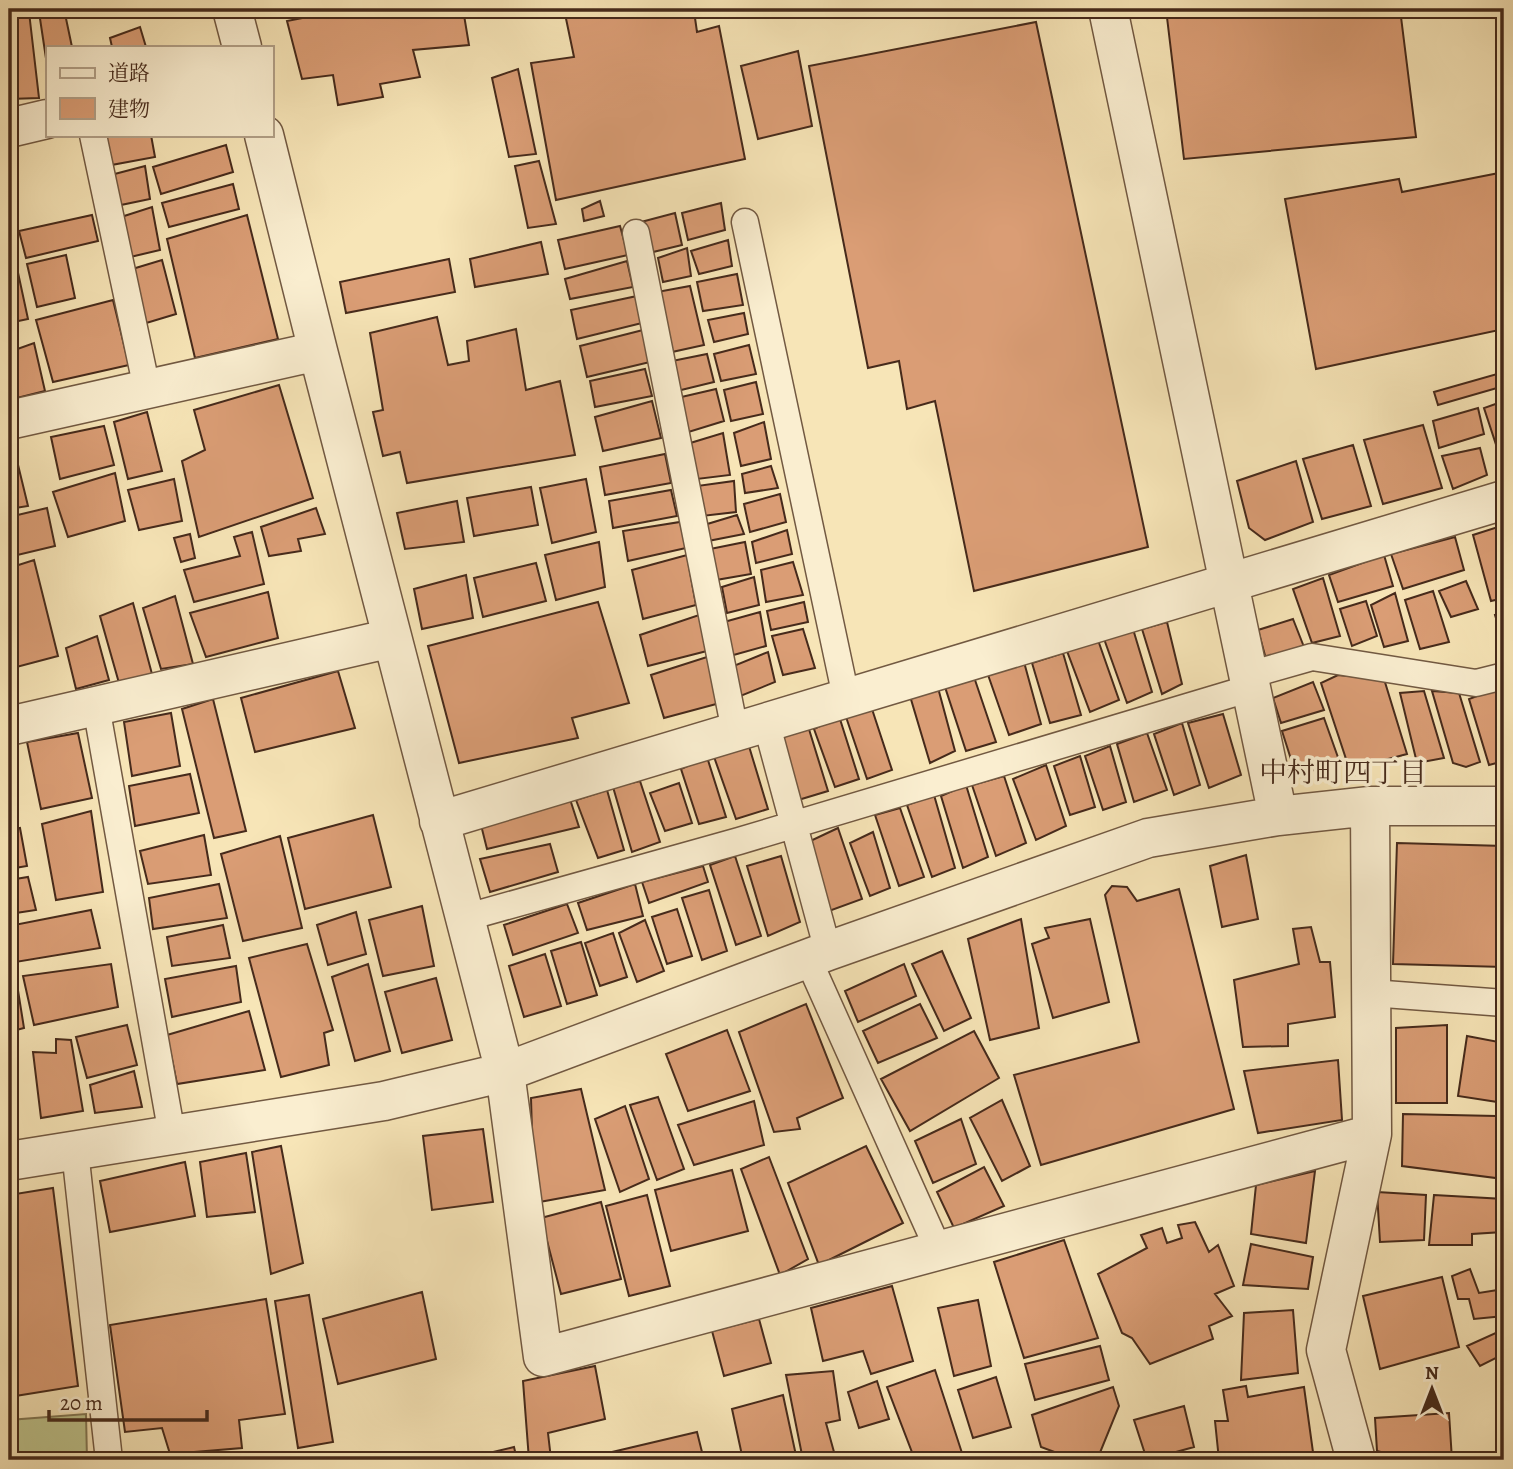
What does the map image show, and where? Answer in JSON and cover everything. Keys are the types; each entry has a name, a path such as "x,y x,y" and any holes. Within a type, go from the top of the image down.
{"street":[{"path":"233,9 242,46"},
{"path":"1108,9 1278,816"},
{"path":"9,128 46,120"},
{"path":"264,136 505,1072 543,1357 1372,1134"},
{"path":"9,421 318,351"},
{"path":"439,821 1504,500"},
{"path":"9,726 392,638"},
{"path":"1356,1460 1326,1350 1372,1134 1370,806"},
{"path":"9,1161 384,1101 505,1072 818,955 1148,838 1278,816 1370,806 1504,806"}],"lane":[{"path":"93,136 148,389"},
{"path":"745,222 846,697"},
{"path":"636,233 750,726 793,824 818,955 939,1251"},
{"path":"464,918 793,824 1250,681 1312,657 1476,683 1504,676"},
{"path":"96,706 172,1135"},
{"path":"1371,993 1504,1003"},
{"path":"75,1151 108,1460"}],"path":[{"path":"9,1458 23,1460"}],"green space":[{"path":"86,1414 87,1460 9,1460 9,1420"}],"building":[{"path":"64,9 72,46 46,46 46,58 39,12"},
{"path":"337,9 463,9 469,45 413,50 420,77 380,84 383,97 338,105 333,75 302,79 287,21 338,11"},
{"path":"564,9 703,9 694,11 697,32 719,26 745,159 556,200 531,63 574,57"},
{"path":"1166,9 1400,9 1416,137 1184,159"},
{"path":"29,12 39,98 9,99 9,14"},
{"path":"1036,22 1148,547 974,591 935,401 907,409 899,361 868,368 809,66"},
{"path":"140,27 146,46 112,46 110,38"},
{"path":"798,51 812,126 758,139 741,66"},
{"path":"518,69 536,154 509,157 492,78"},
{"path":"99,136 151,136 155,157 106,166"},
{"path":"226,145 233,172 161,194 153,167"},
{"path":"539,161 556,224 528,228 515,166"},
{"path":"9,166 14,186 9,187"},
{"path":"145,166 150,199 116,206 107,176"},
{"path":"1504,172 1504,329 1316,369 1285,199 1399,179 1402,192"},
{"path":"233,184 239,209 169,227 162,203"},
{"path":"600,201 604,216 584,221 582,209"},
{"path":"721,203 725,230 688,240 682,213"},
{"path":"152,207 160,250 126,258 118,218"},
{"path":"675,213 682,245 649,253 641,222"},
{"path":"92,215 98,241 26,258 19,231"},
{"path":"247,215 278,339 195,358 167,239"},
{"path":"620,226 628,255 565,269 558,240"},
{"path":"728,240 732,266 699,274 691,251"},
{"path":"541,242 548,274 475,287 470,259"},
{"path":"687,248 691,276 663,282 658,258"},
{"path":"66,255 75,298 37,307 27,264"},
{"path":"449,259 455,292 346,313 340,282"},
{"path":"162,260 176,314 143,324 129,270"},
{"path":"627,261 633,287 570,299 565,279"},
{"path":"17,268 28,319 9,323 9,270"},
{"path":"737,274 743,305 703,311 697,282"},
{"path":"690,286 704,345 672,352 657,292"},
{"path":"637,296 642,323 577,339 571,310"},
{"path":"113,300 129,365 53,382 36,320"},
{"path":"744,313 748,334 714,342 708,320"},
{"path":"437,317 448,365 469,361 467,341 516,329 526,390 560,381 575,455 407,483 400,452 383,456 373,412 383,410 370,333"},
{"path":"643,330 650,362 587,377 580,346"},
{"path":"34,343 45,391 9,400 9,352"},
{"path":"749,345 756,374 721,381 714,354"},
{"path":"707,354 714,382 677,391 672,361"},
{"path":"645,369 652,396 595,407 590,381"},
{"path":"1504,372 1504,386 1438,405 1434,392"},
{"path":"756,382 763,414 731,421 724,390"},
{"path":"279,385 313,498 199,537 182,461 205,450 194,410"},
{"path":"716,389 724,421 682,434 677,398"},
{"path":"652,401 661,438 603,451 595,417"},
{"path":"1504,401 1504,469 1484,408"},
{"path":"1478,408 1484,434 1439,448 1433,421"},
{"path":"147,412 162,471 128,479 114,422"},
{"path":"764,422 771,459 741,466 734,433"},
{"path":"1423,425 1442,488 1383,504 1364,440"},
{"path":"104,426 114,465 60,479 51,437"},
{"path":"723,433 730,475 697,479 687,444"},
{"path":"11,436 28,506 9,509 9,437"},
{"path":"1353,445 1371,506 1322,519 1303,459"},
{"path":"1480,448 1487,475 1453,489 1442,456"},
{"path":"665,454 671,483 605,495 600,467"},
{"path":"1296,461 1313,522 1265,540 1249,528 1237,481"},
{"path":"771,466 778,488 745,493 742,474"},
{"path":"115,473 125,521 68,537 53,492"},
{"path":"174,479 182,521 139,530 128,490"},
{"path":"586,479 596,532 552,543 540,488"},
{"path":"734,481 736,512 702,516 697,486"},
{"path":"531,487 538,525 474,536 467,498"},
{"path":"671,490 677,516 613,528 609,501"},
{"path":"780,494 786,522 750,532 744,504"},
{"path":"457,501 464,542 405,549 397,513"},
{"path":"47,508 55,546 9,557 9,517"},
{"path":"316,508 325,534 298,539 301,551 269,556 261,527"},
{"path":"737,515 744,534 708,541 704,525"},
{"path":"680,522 686,548 628,561 623,531"},
{"path":"1504,525 1504,598 1491,601 1473,535"},
{"path":"787,530 792,554 756,563 752,542"},
{"path":"252,532 264,584 194,602 184,570 240,556 234,537"},
{"path":"190,534 195,558 181,562 174,538"},
{"path":"1455,537 1464,570 1403,589 1391,554"},
{"path":"599,542 605,587 556,600 545,555"},
{"path":"745,542 751,574 716,580 710,549"},
{"path":"687,555 696,605 643,619 632,570"},
{"path":"1384,555 1393,586 1338,602 1329,575"},
{"path":"34,560 58,656 9,669 9,568"},
{"path":"793,562 803,595 766,602 761,570"},
{"path":"536,563 546,601 483,617 474,578"},
{"path":"466,575 473,618 422,629 414,589"},
{"path":"754,577 759,605 727,613 722,587"},
{"path":"1323,578 1340,636 1312,643 1293,589"},
{"path":"1466,581 1478,609 1451,617 1439,591"},
{"path":"1433,591 1449,642 1420,649 1405,600"},
{"path":"268,592 278,638 206,657 190,613"},
{"path":"1395,593 1408,641 1384,647 1371,605"},
{"path":"175,596 193,664 161,669 143,608"},
{"path":"1366,601 1377,636 1352,646 1340,609"},
{"path":"598,602 629,703 572,718 578,738 459,763 428,646"},
{"path":"804,602 808,622 771,630 767,611"},
{"path":"133,603 152,674 119,683 100,616"},
{"path":"760,612 766,646 730,656 724,622"},
{"path":"1504,612 1504,645 1495,615"},
{"path":"699,615 707,651 648,666 640,635"},
{"path":"1293,619 1304,647 1266,659 1258,630"},
{"path":"1167,622 1182,684 1162,694 1142,629"},
{"path":"803,629 815,668 783,675 772,636"},
{"path":"1133,629 1152,692 1127,703 1103,636"},
{"path":"97,636 109,680 76,689 66,648"},
{"path":"1098,640 1119,700 1090,712 1067,651"},
{"path":"768,652 775,682 738,697 731,667"},
{"path":"1063,653 1081,715 1050,723 1032,663"},
{"path":"710,656 720,703 664,718 651,675"},
{"path":"1024,662 1041,724 1009,735 987,672"},
{"path":"338,671 355,728 255,752 241,698"},
{"path":"1338,675 1384,679 1407,754 1377,762 1348,765 1321,683"},
{"path":"974,677 996,742 966,751 945,687"},
{"path":"1313,682 1324,710 1281,723 1273,698"},
{"path":"937,684 955,751 930,763 910,696"},
{"path":"1501,687 1504,695 1504,761 1489,765 1469,699"},
{"path":"1424,691 1444,758 1417,763 1400,693"},
{"path":"1432,691 1459,693 1480,762 1466,767 1453,763"},
{"path":"213,699 246,831 214,838 182,709"},
{"path":"871,706 892,770 867,779 845,714"},
{"path":"171,713 180,766 132,776 124,722"},
{"path":"1223,714 1241,775 1209,788 1188,723"},
{"path":"839,716 859,779 835,787 814,729"},
{"path":"1324,718 1340,763 1296,775 1282,731"},
{"path":"1182,723 1200,785 1174,795 1154,734"},
{"path":"808,726 828,791 795,801 774,740"},
{"path":"78,733 92,798 41,809 27,742"},
{"path":"1147,733 1167,790 1134,802 1117,744"},
{"path":"748,743 768,809 736,819 713,754"},
{"path":"1110,746 1126,802 1103,810 1085,756"},
{"path":"1080,756 1095,807 1070,815 1054,766"},
{"path":"707,757 726,817 699,824 681,769"},
{"path":"1046,765 1066,826 1036,840 1013,779"},
{"path":"190,774 199,813 135,826 129,786"},
{"path":"1004,776 1026,843 996,856 972,785"},
{"path":"640,781 660,842 632,852 613,787"},
{"path":"679,783 692,823 665,831 650,793"},
{"path":"966,785 988,857 963,868 941,796"},
{"path":"607,790 624,850 598,858 576,800"},
{"path":"934,795 955,868 932,877 907,805"},
{"path":"569,796 579,827 487,849 481,825"},
{"path":"900,808 924,877 899,886 875,815"},
{"path":"91,811 103,892 56,900 42,824"},
{"path":"373,815 391,887 305,909 288,838"},
{"path":"20,828 27,866 9,869 9,830"},
{"path":"838,828 862,899 829,911 806,843"},
{"path":"873,832 890,888 870,896 850,843"},
{"path":"204,835 211,875 148,884 140,851"},
{"path":"280,836 302,928 243,941 221,854"},
{"path":"1397,843 1504,846 1504,967 1393,964"},
{"path":"550,844 558,872 490,892 480,859"},
{"path":"1246,855 1258,919 1222,927 1210,866"},
{"path":"735,856 761,936 736,945 710,865"},
{"path":"781,856 800,922 768,936 747,866"},
{"path":"703,866 708,882 649,903 642,882"},
{"path":"28,877 36,910 9,914 9,880"},
{"path":"219,884 227,918 153,929 149,898"},
{"path":"635,884 643,916 587,930 578,903"},
{"path":"1112,886 1127,887 1137,901 1179,889 1234,1109 1041,1165 1014,1075 1139,1042 1105,895"},
{"path":"709,890 727,951 702,960 682,898"},
{"path":"567,904 578,933 513,955 504,925"},
{"path":"422,906 434,966 383,976 369,920"},
{"path":"677,909 692,956 667,964 652,917"},
{"path":"91,910 100,948 9,963 9,926"},
{"path":"356,912 366,954 328,965 317,925"},
{"path":"1021,919 1039,1028 990,1040 968,939"},
{"path":"1090,919 1109,1002 1053,1018 1032,944 1049,938 1045,928"},
{"path":"645,920 664,971 637,982 619,933"},
{"path":"223,925 230,958 172,966 167,937"},
{"path":"1311,927 1320,962 1330,962 1335,1017 1288,1024 1288,1046 1243,1047 1234,980 1299,964 1293,929"},
{"path":"613,933 627,977 600,986 585,943"},
{"path":"581,942 597,995 567,1004 551,951"},
{"path":"307,944 333,1030 324,1033 329,1065 281,1077 249,958"},
{"path":"942,951 971,1018 944,1031 912,964"},
{"path":"545,954 561,1006 524,1017 509,966"},
{"path":"111,964 118,1007 34,1025 23,976"},
{"path":"368,964 390,1051 355,1061 332,977"},
{"path":"904,964 916,996 858,1022 845,991"},
{"path":"236,966 241,1002 172,1017 165,979"},
{"path":"16,978 24,1028 9,1032 9,979"},
{"path":"436,978 452,1040 402,1053 385,992"},
{"path":"806,1004 843,1098 797,1118 800,1129 774,1132 739,1032"},
{"path":"920,1004 937,1038 878,1063 863,1031"},
{"path":"249,1011 265,1070 177,1084 167,1035"},
{"path":"127,1025 137,1065 87,1078 76,1037"},
{"path":"1447,1025 1447,1103 1396,1103 1396,1028"},
{"path":"727,1030 750,1091 688,1111 666,1054"},
{"path":"974,1031 999,1078 910,1131 881,1079"},
{"path":"1467,1036 1504,1043 1504,1103 1458,1096"},
{"path":"56,1039 71,1040 83,1111 41,1118 33,1052 56,1053"},
{"path":"1338,1060 1342,1120 1258,1133 1244,1071"},
{"path":"134,1071 142,1107 95,1113 90,1085"},
{"path":"581,1089 605,1190 534,1203 531,1098"},
{"path":"658,1097 684,1169 657,1180 630,1105"},
{"path":"1002,1100 1030,1166 1002,1181 970,1118"},
{"path":"754,1101 764,1145 694,1165 678,1125"},
{"path":"625,1106 649,1179 620,1192 595,1119"},
{"path":"1403,1114 1496,1116 1496,1178 1402,1166"},
{"path":"961,1119 976,1164 933,1183 915,1141"},
{"path":"483,1129 493,1202 432,1210 423,1136"},
{"path":"281,1146 303,1263 271,1274 252,1152"},
{"path":"866,1146 903,1223 819,1265 788,1183"},
{"path":"246,1153 255,1212 207,1217 200,1162"},
{"path":"769,1157 808,1259 780,1275 741,1169"},
{"path":"185,1162 195,1216 110,1232 100,1181"},
{"path":"984,1167 1004,1206 954,1228 937,1192"},
{"path":"732,1170 748,1231 671,1251 655,1190"},
{"path":"1315,1171 1306,1243 1251,1234 1256,1185"},
{"path":"53,1188 78,1386 9,1397 9,1195"},
{"path":"1377,1192 1426,1195 1424,1240 1380,1242"},
{"path":"647,1195 670,1286 629,1296 606,1206"},
{"path":"1434,1195 1504,1199 1503,1232 1472,1234 1472,1245 1429,1245"},
{"path":"601,1202 621,1279 561,1294 541,1218"},
{"path":"1195,1222 1209,1252 1218,1245 1234,1286 1215,1294 1232,1316 1209,1326 1213,1339 1150,1364 1132,1338 1122,1333 1098,1274 1147,1248 1141,1235 1162,1228 1167,1243 1182,1238 1178,1225"},
{"path":"1064,1240 1098,1338 1024,1358 994,1262"},
{"path":"1251,1244 1313,1257 1308,1289 1243,1285"},
{"path":"1470,1269 1479,1293 1504,1289 1504,1316 1474,1319 1469,1299 1458,1299 1452,1276"},
{"path":"1442,1277 1459,1347 1380,1369 1363,1296"},
{"path":"892,1286 913,1361 871,1374 863,1351 823,1361 811,1308"},
{"path":"422,1292 436,1359 338,1384 323,1319"},
{"path":"309,1295 333,1442 298,1448 275,1301"},
{"path":"266,1299 285,1414 239,1420 242,1448 170,1454 162,1428 125,1432 110,1325"},
{"path":"978,1300 991,1366 954,1376 938,1308"},
{"path":"1293,1310 1298,1373 1241,1380 1244,1313"},
{"path":"759,1319 771,1363 724,1376 712,1331"},
{"path":"1500,1331 1504,1341 1504,1354 1480,1366 1467,1346"},
{"path":"1100,1346 1109,1380 1035,1400 1025,1364"},
{"path":"595,1366 605,1419 548,1433 551,1459 529,1460 523,1381"},
{"path":"935,1370 962,1453 938,1460 915,1460 887,1387"},
{"path":"833,1371 840,1420 826,1423 834,1452 803,1460 786,1375"},
{"path":"996,1377 1011,1427 973,1438 958,1390"},
{"path":"1500,1377 1504,1377 1504,1431"},
{"path":"877,1381 889,1419 859,1428 848,1392"},
{"path":"1246,1386 1248,1397 1304,1387 1313,1452 1219,1460 1215,1421 1228,1421 1223,1390"},
{"path":"1113,1387 1119,1406 1097,1460 1076,1460 1041,1447 1032,1415"},
{"path":"783,1395 797,1460 743,1460 732,1409"},
{"path":"1184,1406 1194,1447 1147,1460 1134,1420"},
{"path":"1449,1413 1452,1460 1386,1460 1385,1453 1377,1451 1375,1418"},
{"path":"697,1432 704,1460 578,1460"},
{"path":"514,1447 517,1460 459,1460"}],"district":[{"name":"中村町四丁目","path":"1343,773"}]}
